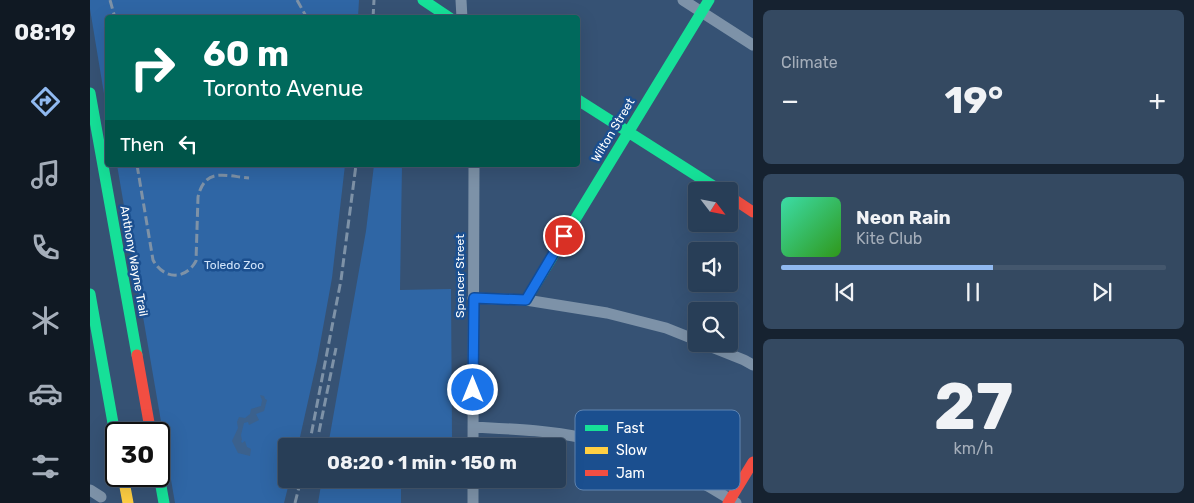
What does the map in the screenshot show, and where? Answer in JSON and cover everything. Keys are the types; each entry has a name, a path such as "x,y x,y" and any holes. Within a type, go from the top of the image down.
{"main road":[{"path":"423,0 446,15"},
{"name":"Wilton Street","path":"526,300 709,0"},
{"name":"Anthony Wayne Trail","path":"90,93 149,422"},
{"path":"580,101 707,182"},
{"path":"738,202 753,212"},
{"path":"90,294 113,422"},
{"path":"740,486 753,462"},
{"path":"125,487 128,503"},
{"path":"161,487 164,503"},
{"path":"731,502 738,490"}],"street":[{"path":"461,0 462,15"},
{"path":"683,0 753,45"},
{"name":"Spencer Street","path":"473,438 474,167"},
{"path":"474,298 526,300 607,313 666,328 688,337"},
{"path":"724,352 753,365"},
{"path":"473,427 528,430 575,437"},
{"path":"473,488 473,503"},
{"path":"90,490 101,497"},
{"path":"711,490 731,502"}],"green space":[{"path":"90,0 359,0 358,15 105,15 105,100"},
{"name":"Toledo Zoo","path":"117,167 345,167 332,278 317,361 300,438 278,438 278,488 288,488 284,503 175,503 170,474 170,422 161,422"},
{"path":"374,167 402,167 400,290 451,289 452,438 329,438 366,231"},
{"path":"320,488 401,488 401,503 318,503"}],"shaded area":[{"path":"260,395 264,396 267,400 264,411 256,414 259,420 249,425 248,422 244,423 241,435 242,443 245,441 247,447 251,449 250,456 238,453 232,441 238,428 237,422 239,417 245,418 250,414 251,409 261,406 262,400"}],"railway":[{"path":"110,0 114,15"},
{"path":"297,0 305,15"},
{"path":"373,15 374,0"},
{"path":"137,167 153,260 162,271 174,275 186,272 196,261 198,197 201,187 211,177 224,175 249,178"},
{"path":"311,438 341,280 356,167"},
{"path":"319,432 336,348"},
{"path":"295,503 299,488"}],"traffic: fast":[{"path":"423,0 446,15"},
{"path":"526,300 709,0"},
{"path":"90,93 137,355"},
{"path":"580,101 707,182"},
{"path":"90,294 113,422"},
{"path":"161,487 164,503"}],"traffic: slow":[{"path":"125,487 128,503"}],"traffic: jam":[{"path":"738,202 753,212"},
{"path":"137,355 149,422"},
{"path":"740,483 753,462"},
{"path":"728,503 736,490"}],"route":[{"path":"473,390 474,298 526,300 564,236"}]}
